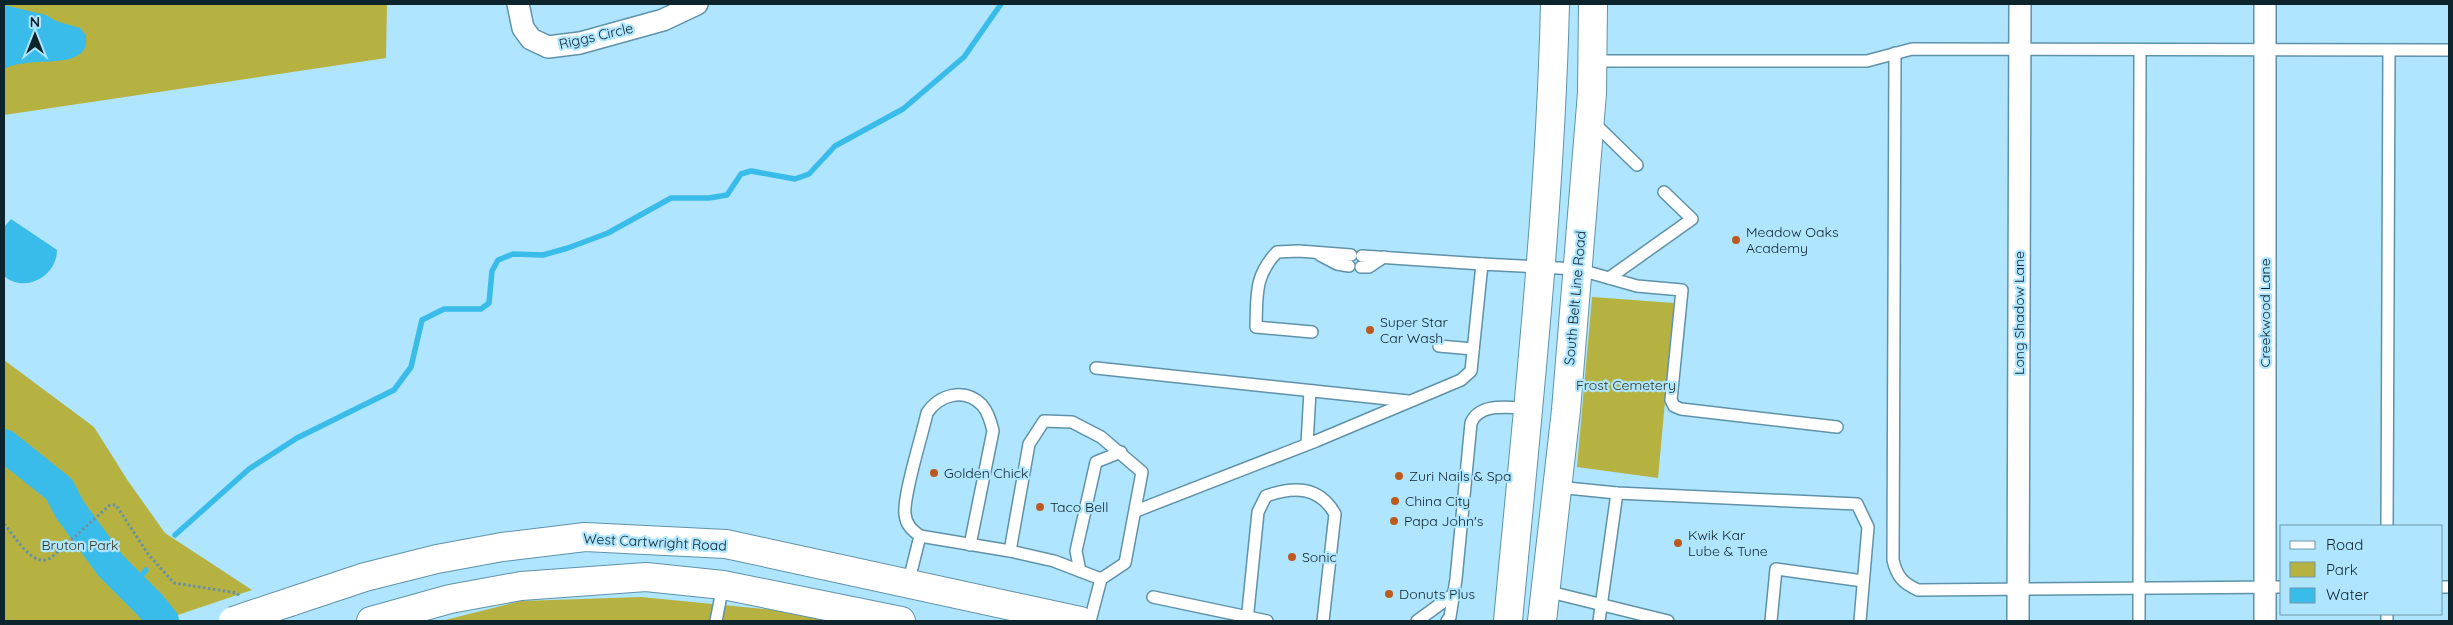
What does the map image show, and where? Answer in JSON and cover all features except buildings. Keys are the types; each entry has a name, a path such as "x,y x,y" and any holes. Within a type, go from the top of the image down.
{"main road":[{"path":"1508,621 1532,408 1537,396 1531,372 1553,94 1555,4"},
{"name":"South Belt Line Road","path":"1542,621 1557,487 1590,119 1593,4"},
{"path":"1532,408 1533,473 1536,481 1543,485 1557,487"},
{"name":"West Cartwright Road","path":"237,610 290,602 365,577 437,559 502,547 585,537 726,544 1080,621"},
{"path":"723,585 726,544"},
{"path":"371,621 450,599 521,586 646,577 723,585 901,621"}],"street":[{"name":"Riggs Circle","path":"518,4 523,28 531,39 548,47 580,43 663,20 697,4"},
{"name":"Long Shadow Lane","path":"2018,621 2020,4"},
{"name":"Creekwood Lane","path":"2265,4 2273,587 2265,621"}],"lane":[{"path":"1592,61 1867,61 1912,49 2449,50"},
{"path":"2139,621 2140,50"},
{"path":"2387,525 2389,51"},
{"path":"1895,54 1893,560 1895,572 1903,583 1918,590 2273,587"},
{"path":"1590,119 1637,165"},
{"path":"1608,278 1692,218 1664,192"},
{"path":"1314,252 1337,264 1372,249 1385,258 1577,269 1637,286 1682,290 1671,400 1674,406 1681,409 1837,426"},
{"path":"1312,332 1256,327 1258,282 1265,265 1277,252 1314,252 1356,257 1369,268 1385,258"},
{"path":"1136,511 1308,444 1461,380 1471,371 1482,264"},
{"path":"1439,346 1473,349"},
{"path":"1096,368 1410,402"},
{"path":"1308,444 1310,391"},
{"path":"970,545 993,431 989,417 981,404 966,397 950,394 935,402 927,413 905,514 909,528 920,536 970,545 1010,551 1054,561 1101,579"},
{"path":"1452,620 1470,423 1474,415 1488,408 1532,408"},
{"path":"1010,551 1029,444 1044,421 1072,422 1101,437 1121,452 1142,472 1136,511 1125,563 1101,579 1090,621"},
{"path":"1080,571 1076,551 1096,462 1121,452"},
{"path":"1557,487 1617,493 1857,504 1868,527 1860,621"},
{"path":"1248,619 1258,512 1266,496 1281,491 1296,490 1312,492 1327,501 1335,514 1323,621"},
{"path":"1599,621 1617,493"},
{"path":"908,584 920,536"},
{"path":"1771,621 1776,569 1863,581"},
{"path":"716,621 723,585"},
{"path":"1546,591 1668,621"},
{"path":"1417,621 1454,594"},
{"path":"1154,597 1248,619 1267,621"}],"path":[{"path":"4,524 31,556 39,561 52,557 110,505 116,506 148,554 174,583 237,593 237,610"}],"green space":[{"path":"4,4 387,4 386,58 4,115"},
{"name":"Frost Cemetery","path":"1592,297 1674,303 1658,478 1577,467"},
{"name":"Bruton Park","path":"4,360 94,427 128,481 165,533 252,590 160,621 4,621"},
{"path":"641,597 795,612 837,621 441,621 521,601"}],"water":[{"path":"4,5 46,15 56,21 80,28 86,35 84,49 81,53 66,60 23,63 4,69"},
{"path":"11,219 57,250 52,268 38,280 30,283 12,281 4,276 4,227"}],"waterway":[{"path":"175,535 249,469 297,438 394,390 411,367 422,320 444,309 481,309 489,303 492,271 498,260 513,254 543,255 568,248 608,233 671,198 709,198 727,195 741,174 751,171 795,179 809,174 835,146 903,109 964,57 1001,4"},
{"path":"4,445 59,489 70,510 111,566 150,605 163,621"},
{"path":"132,587 146,570"}],"place":[{"name":"Meadow Oaks Academy","path":"1736,240"},
{"name":"Super Star Car Wash","path":"1370,330"},
{"name":"Golden Chick","path":"934,473"},
{"name":"Zuri Nails & Spa","path":"1399,476"},
{"name":"China City","path":"1395,501"},
{"name":"Taco Bell","path":"1040,507"},
{"name":"Papa John's","path":"1394,521"},
{"name":"Kwik Kar Lube & Tune","path":"1678,543"},
{"name":"Sonic","path":"1292,557"},
{"name":"Donuts Plus","path":"1389,594"}]}
